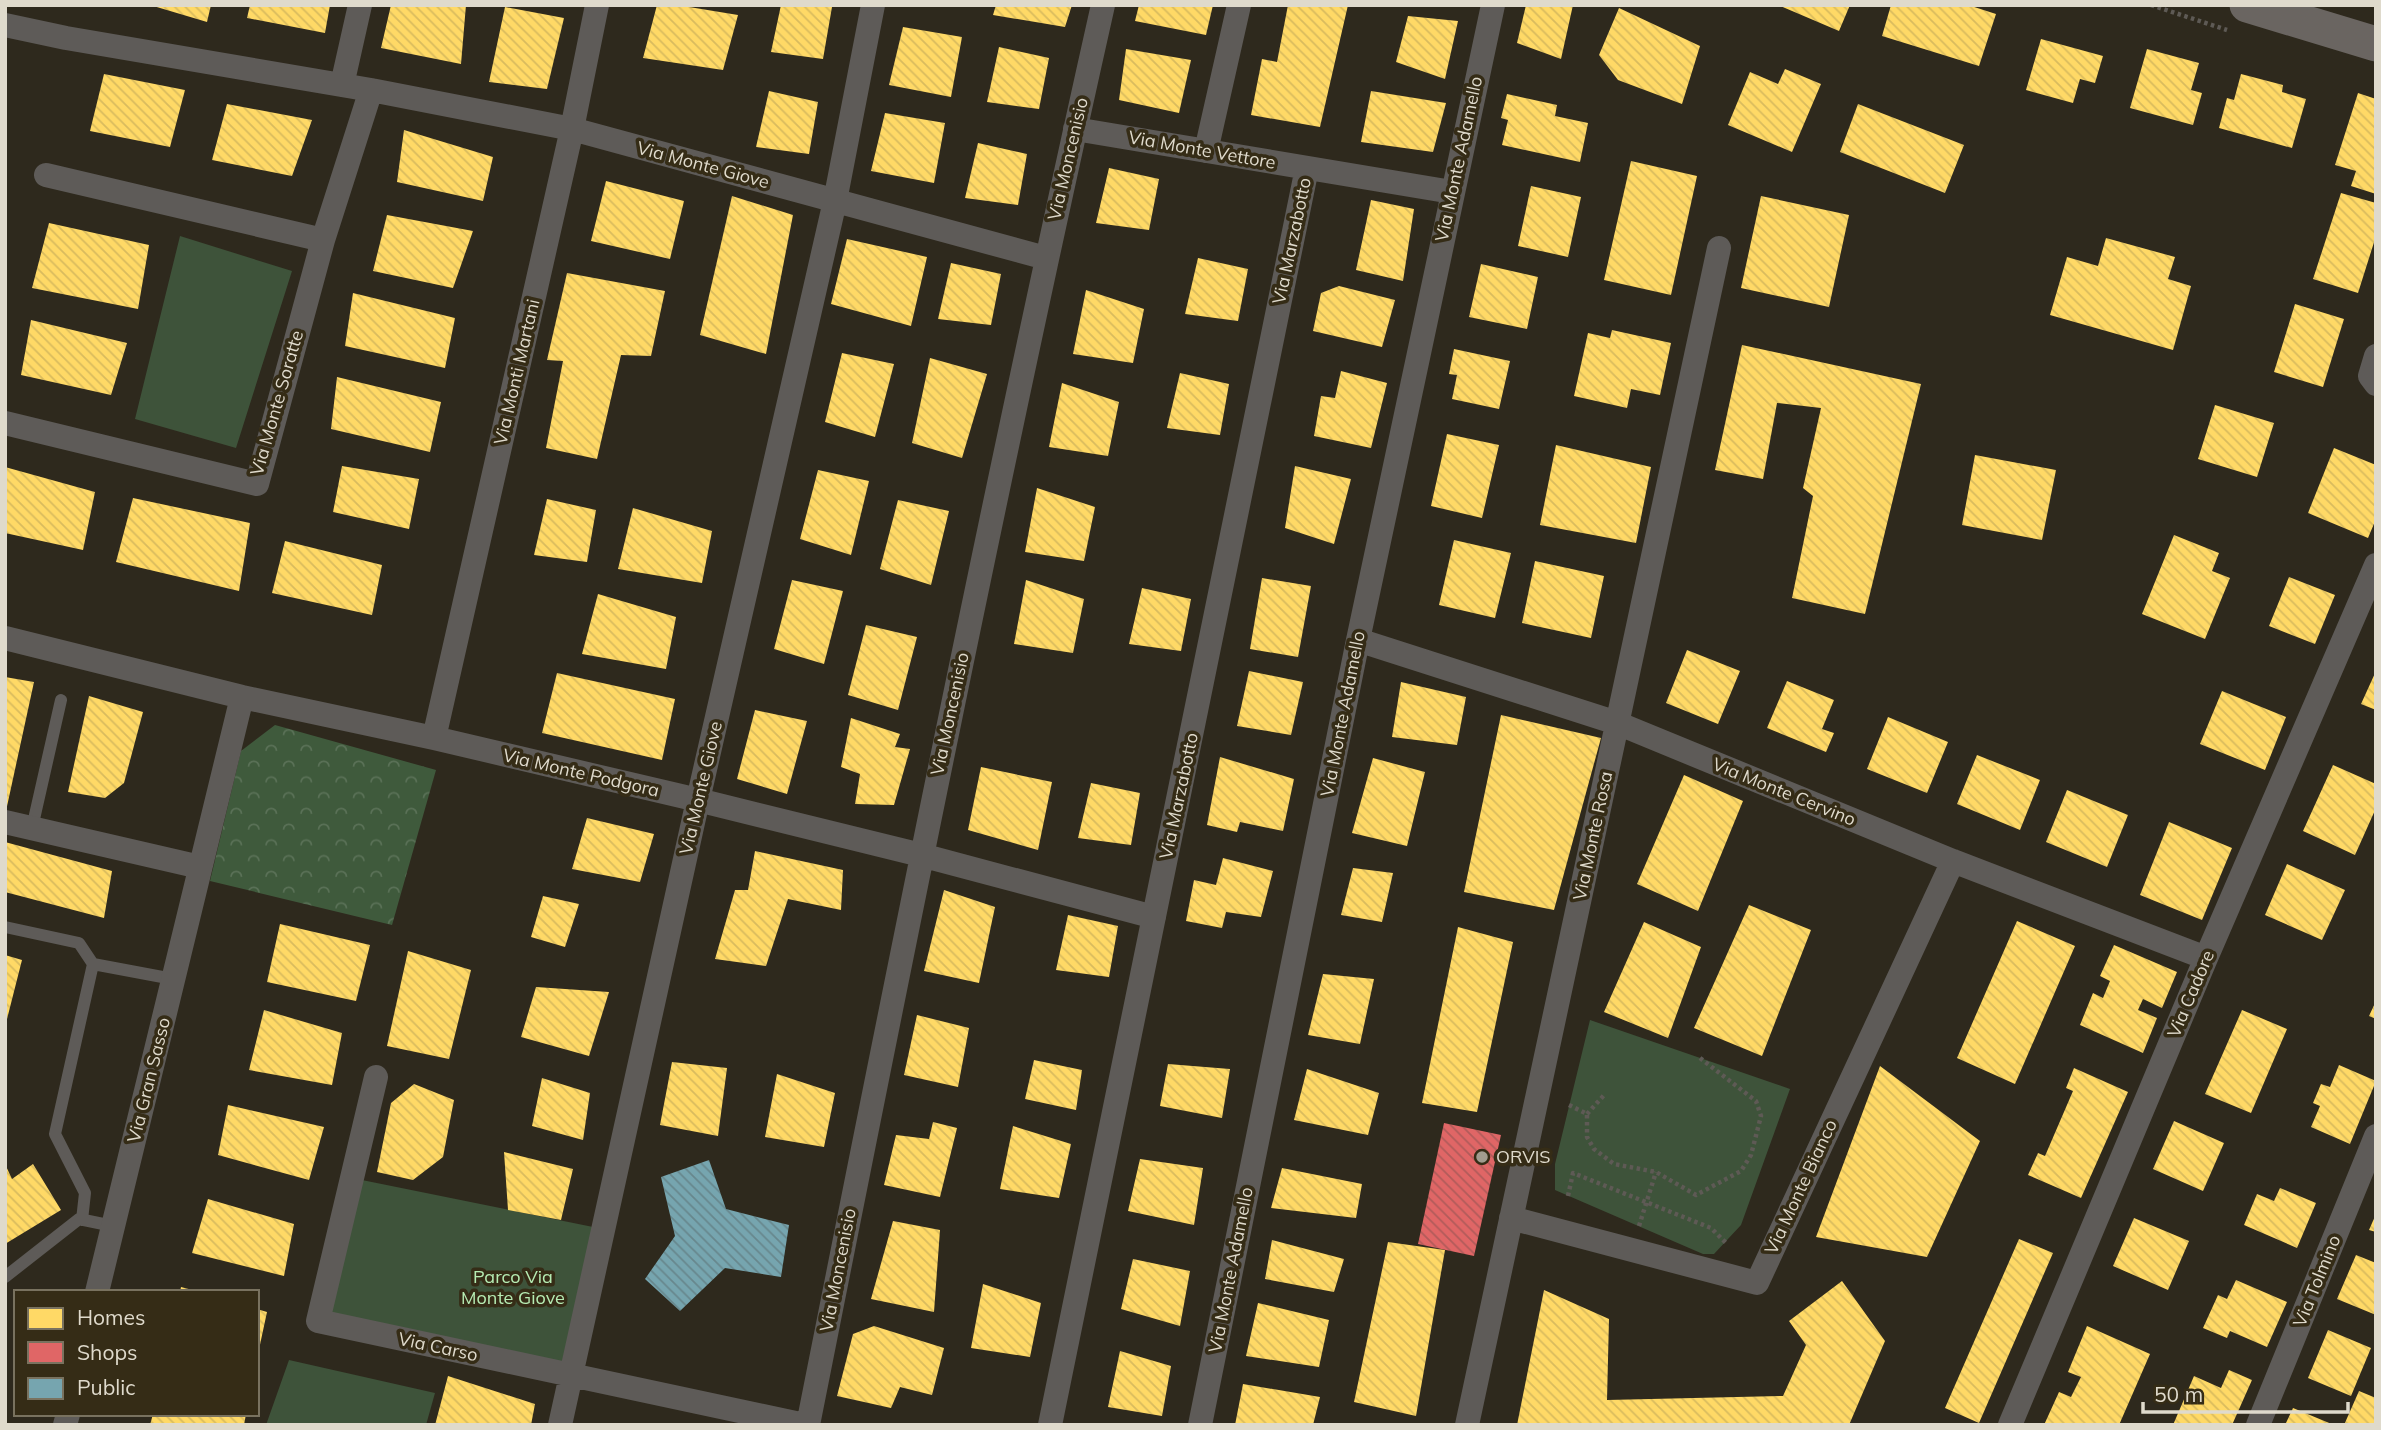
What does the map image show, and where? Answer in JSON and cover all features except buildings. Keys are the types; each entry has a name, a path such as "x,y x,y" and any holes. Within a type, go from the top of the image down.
{"main road":[{"path":"2247,5 2376,44"}],"street":[{"path":"342,85 360,5"},
{"name":"Via Monti Martani","path":"434,738 572,129 597,5"},
{"name":"Via Monte Giove","path":"560,1425 698,800 835,201 873,5"},
{"name":"Via Moncenisio","path":"806,1425 920,855 1046,258 1103,5"},
{"path":"1206,151 1238,5"},
{"name":"Via Monte Adamello","path":"1200,1425 1358,640 1493,5"},
{"path":"5,25 66,38 371,89 572,129"},
{"name":"Via Monte Soratte","path":"5,423 257,484 323,240 371,89"},
{"name":"Via Monte Vettore","path":"1075,128 1452,192"},
{"name":"Via Monte Giove","path":"572,129 1046,258"},
{"name":"Via Marzabotto","path":"1050,1425 1307,167"},
{"path":"46,175 323,240"},
{"name":"Via Monte Rosa","path":"1467,1425 1719,248"},
{"path":"2376,356 2370,376 2376,384"},
{"name":"Via Cadore","path":"2010,1425 2206,958 2376,565"},
{"name":"Via Monte Podgora","path":"5,638 242,697 434,738 698,800 1154,917"},
{"name":"Via Monte Cervino","path":"1358,640 1617,723 1952,861 2206,958"},
{"name":"Via Gran Sasso","path":"97,1290 242,697"},
{"path":"5,822 200,867"},
{"name":"Via Monte Bianco","path":"1511,1218 1757,1283 1952,861"},
{"name":"Via Carso","path":"376,1077 317,1321 806,1425"},
{"name":"Via Tolmino","path":"2259,1425 2376,1136"}],"lane":[{"path":"32,828 61,700"},
{"path":"5,927 79,943 93,964 173,979"},
{"path":"82,1220 85,1194 55,1134 93,964"},
{"path":"5,1277 79,1219 113,1226"}],"path":[{"path":"1605,1094 1587,1114 1587,1136 1594,1149 1614,1164 1657,1171 1696,1195 1741,1171 1751,1155 1761,1116 1756,1101 1700,1058"},
{"path":"1569,1105 1587,1114"},
{"path":"1639,1226 1657,1171"},
{"path":"1568,1196 1573,1173 1711,1228 1726,1243"}],"green space":[{"path":"180,236 292,271 236,448 135,419"},
{"path":"275,725 436,770 392,925 210,881 241,751"},
{"path":"1590,1020 1790,1089 1741,1225 1714,1254 1703,1254 1555,1190 1555,1164"},
{"name":"Parco Via Monte Giove","path":"352,1178 603,1229 571,1375 318,1321"},
{"path":"289,1360 435,1393 426,1425 266,1425"}],"place":[{"name":"ORVIS","path":"1482,1157"}]}
